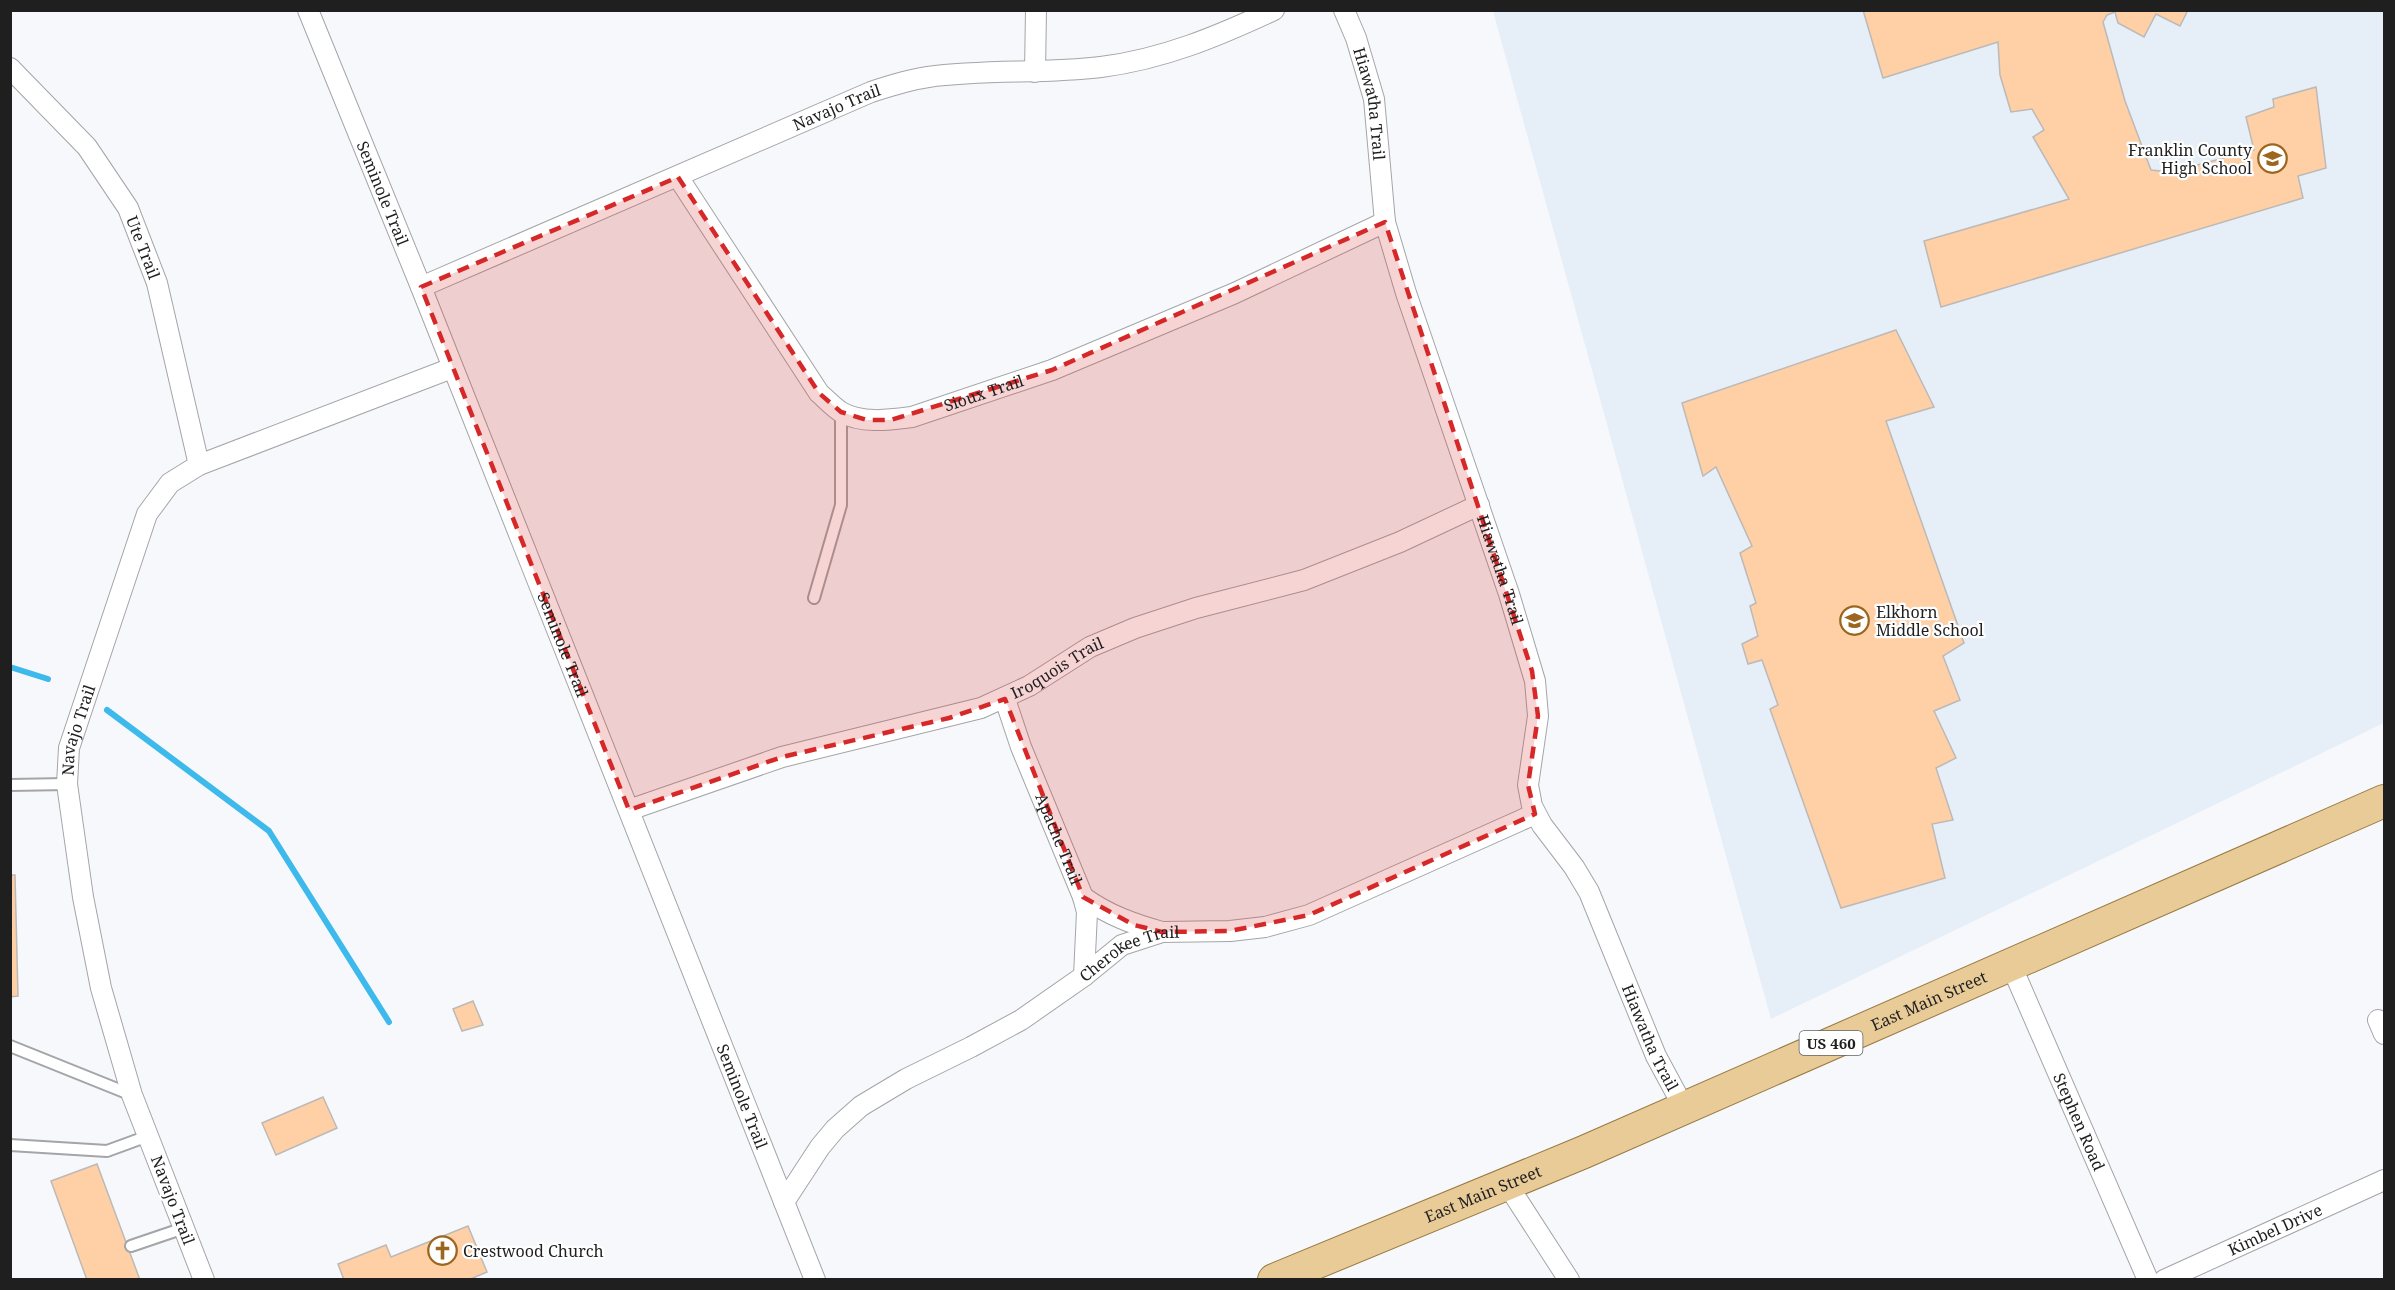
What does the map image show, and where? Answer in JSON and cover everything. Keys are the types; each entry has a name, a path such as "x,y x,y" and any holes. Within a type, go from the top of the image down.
{"main road":[{"name":"East Main Street","path":"1274,1280 1684,1108 2385,801"}],"street":[{"name":"Seminole Trail","path":"308,10 421,288 815,1280"},
{"path":"1035,72 1036,10"},
{"name":"Navajo Trail","path":"421,288 871,92 928,77 1101,67 1148,60 1193,45 1274,10"},
{"name":"Hiawatha Trail","path":"1344,10 1356,38 1374,99 1385,222 1406,293 1509,594 1535,681 1538,716 1528,785 1535,814 1574,867 1589,892 1656,1056 1684,1108"},
{"name":"Ute Trail","path":"10,68 87,147 128,208 158,283 199,465"},
{"name":"Sioux Trail","path":"678,177 819,393 841,412 867,420 912,417 1052,370 1234,293 1385,222"},
{"name":"Navajo Trail","path":"204,1280 132,1095 101,988 83,897 68,784 69,748 147,514 170,483 199,465 452,368"},
{"name":"Iroquois Trail","path":"629,810 782,757 949,718 1005,699 1043,678 1090,647 1135,628 1196,608 1304,580 1400,542 1479,505"},
{"name":"Apache Trail","path":"1005,699 1021,747 1083,897 1104,912 1134,925 1162,932"},
{"name":"Cherokee Trail","path":"784,1202 820,1147 835,1129 861,1106 906,1079 1021,1020 1084,976 1122,945 1162,932 1230,931 1265,927 1309,915 1535,814"},
{"path":"1083,897 1087,912 1084,976"},
{"name":"Stephen Road","path":"2011,965 2148,1280"},
{"name":"Kimbel Drive","path":"2164,1280 2385,1180"},
{"path":"1507,1184 1569,1280"}],"lane":[{"path":"814,598 841,505 841,412"},
{"path":"10,785 68,784"},
{"path":"10,1046 132,1095"},
{"path":"10,1145 107,1151 148,1136"},
{"path":"130,1246 184,1228"}],"highlighted area":[{"path":"678,177 819,393 841,412 867,420 891,420 1052,370 1385,222 1532,671 1538,716 1528,785 1535,814 1309,915 1230,931 1162,932 1134,925 1083,897 1005,699 949,718 782,757 629,810 421,287"}],"shaded area":[{"path":"1493,11 2384,11 2384,723 1771,1019"}],"building":[{"name":"Franklin County High School","path":"1863,10 2188,10 2180,26 2156,14 2144,37 2118,23 2115,12 2107,15 2103,22 2125,101 2151,170 2171,172 2254,150 2246,117 2274,107 2273,99 2316,87 2326,168 2298,176 2303,198 1941,307 1924,241 2069,199 2033,137 2044,130 2032,109 2011,112 2000,75 1998,42 1883,78"},
{"name":"Elkhorn Middle School","path":"1896,330 1934,407 1886,421 1964,643 1943,656 1960,700 1934,711 1956,758 1936,768 1953,820 1932,824 1945,878 1841,908 1770,709 1778,705 1762,660 1748,664 1742,644 1758,636 1750,606 1756,603 1740,553 1752,546 1716,467 1703,476 1682,403"},
{"path":"10,875 15,875 18,996 10,997"},
{"path":"473,1001 483,1025 462,1031 453,1009"},
{"path":"323,1097 337,1128 276,1155 262,1123"},
{"path":"97,1164 140,1280 87,1280 51,1181"},
{"name":"Crestwood Church","path":"468,1226 487,1272 468,1280 344,1280 338,1264 386,1245 391,1257"}],"waterway":[{"path":"10,667 48,679"},
{"path":"107,710 269,831 389,1022"}],"place":[{"name":"Franklin County High School","path":"2273,159"},
{"name":"Elkhorn Middle School","path":"1855,621"},
{"name":"Crestwood Church","path":"442,1251"}]}
